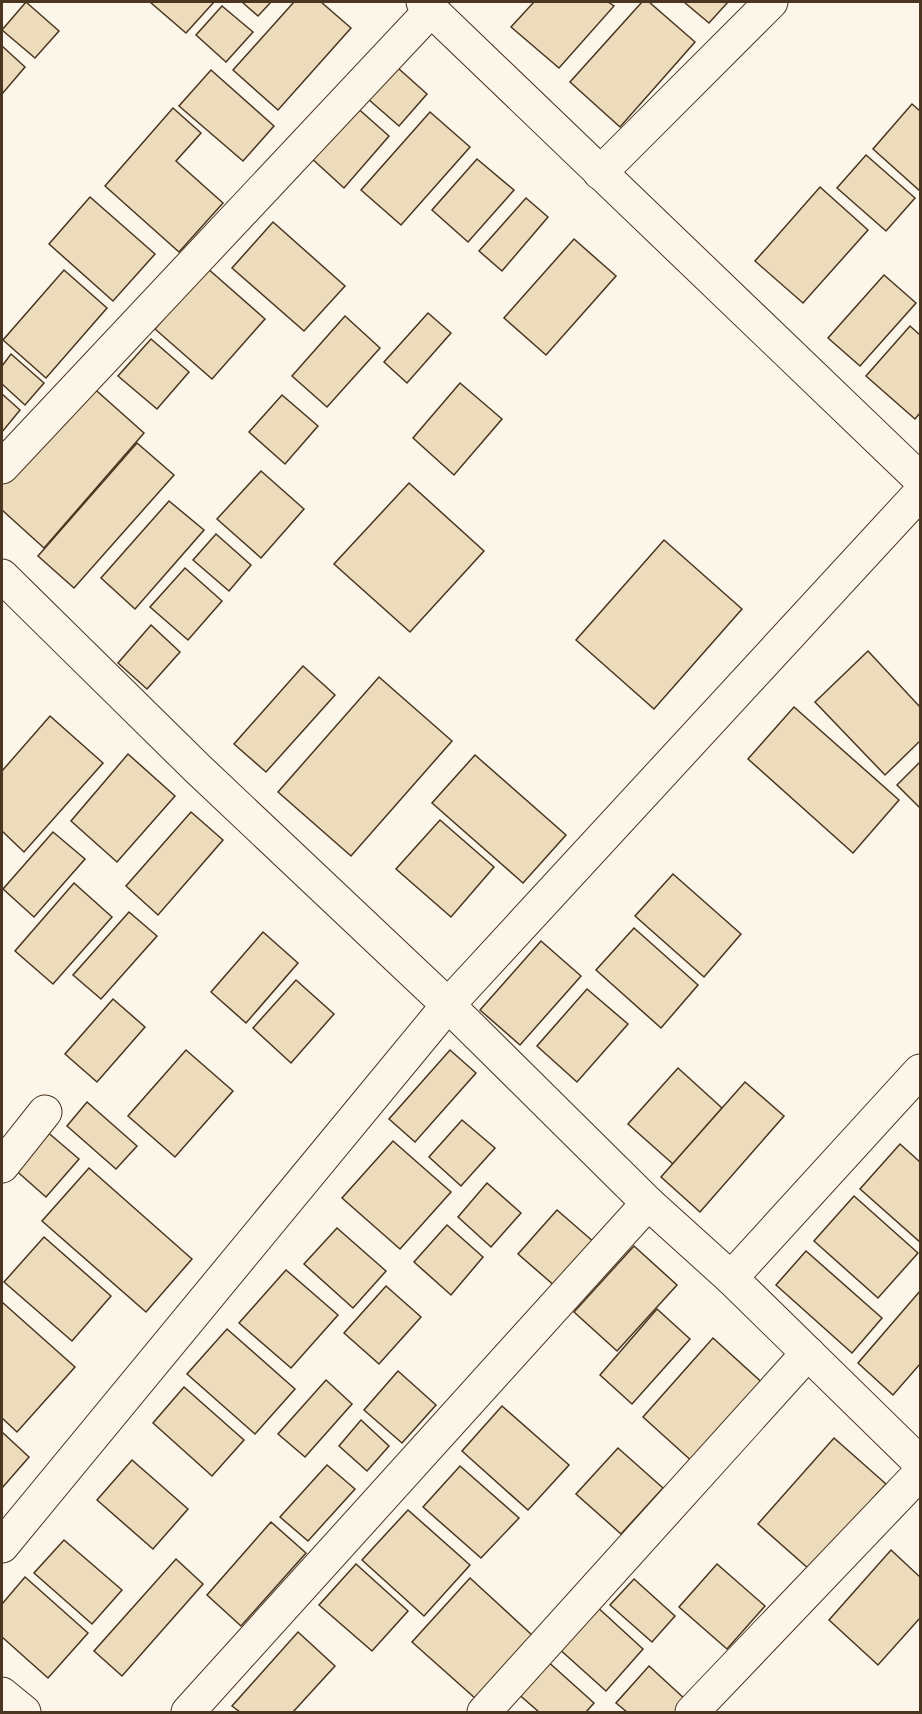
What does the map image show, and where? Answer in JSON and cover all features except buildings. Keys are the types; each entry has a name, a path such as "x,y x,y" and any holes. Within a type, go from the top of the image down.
{"street":[{"path":"600,173 771,2"},
{"path":"2,466 428,5 600,173 921,479"},
{"path":"2,1546 448,1005 921,493"},
{"path":"2,576 197,768 448,1005 648,1203 731,1278 921,1463"},
{"path":"731,1278 921,1071"},
{"path":"2,1166 45,1112"},
{"path":"188,1713 648,1203"},
{"path":"484,1713 807,1353"},
{"path":"692,1713 921,1473"},
{"path":"2,1694 24,1713"}]}
